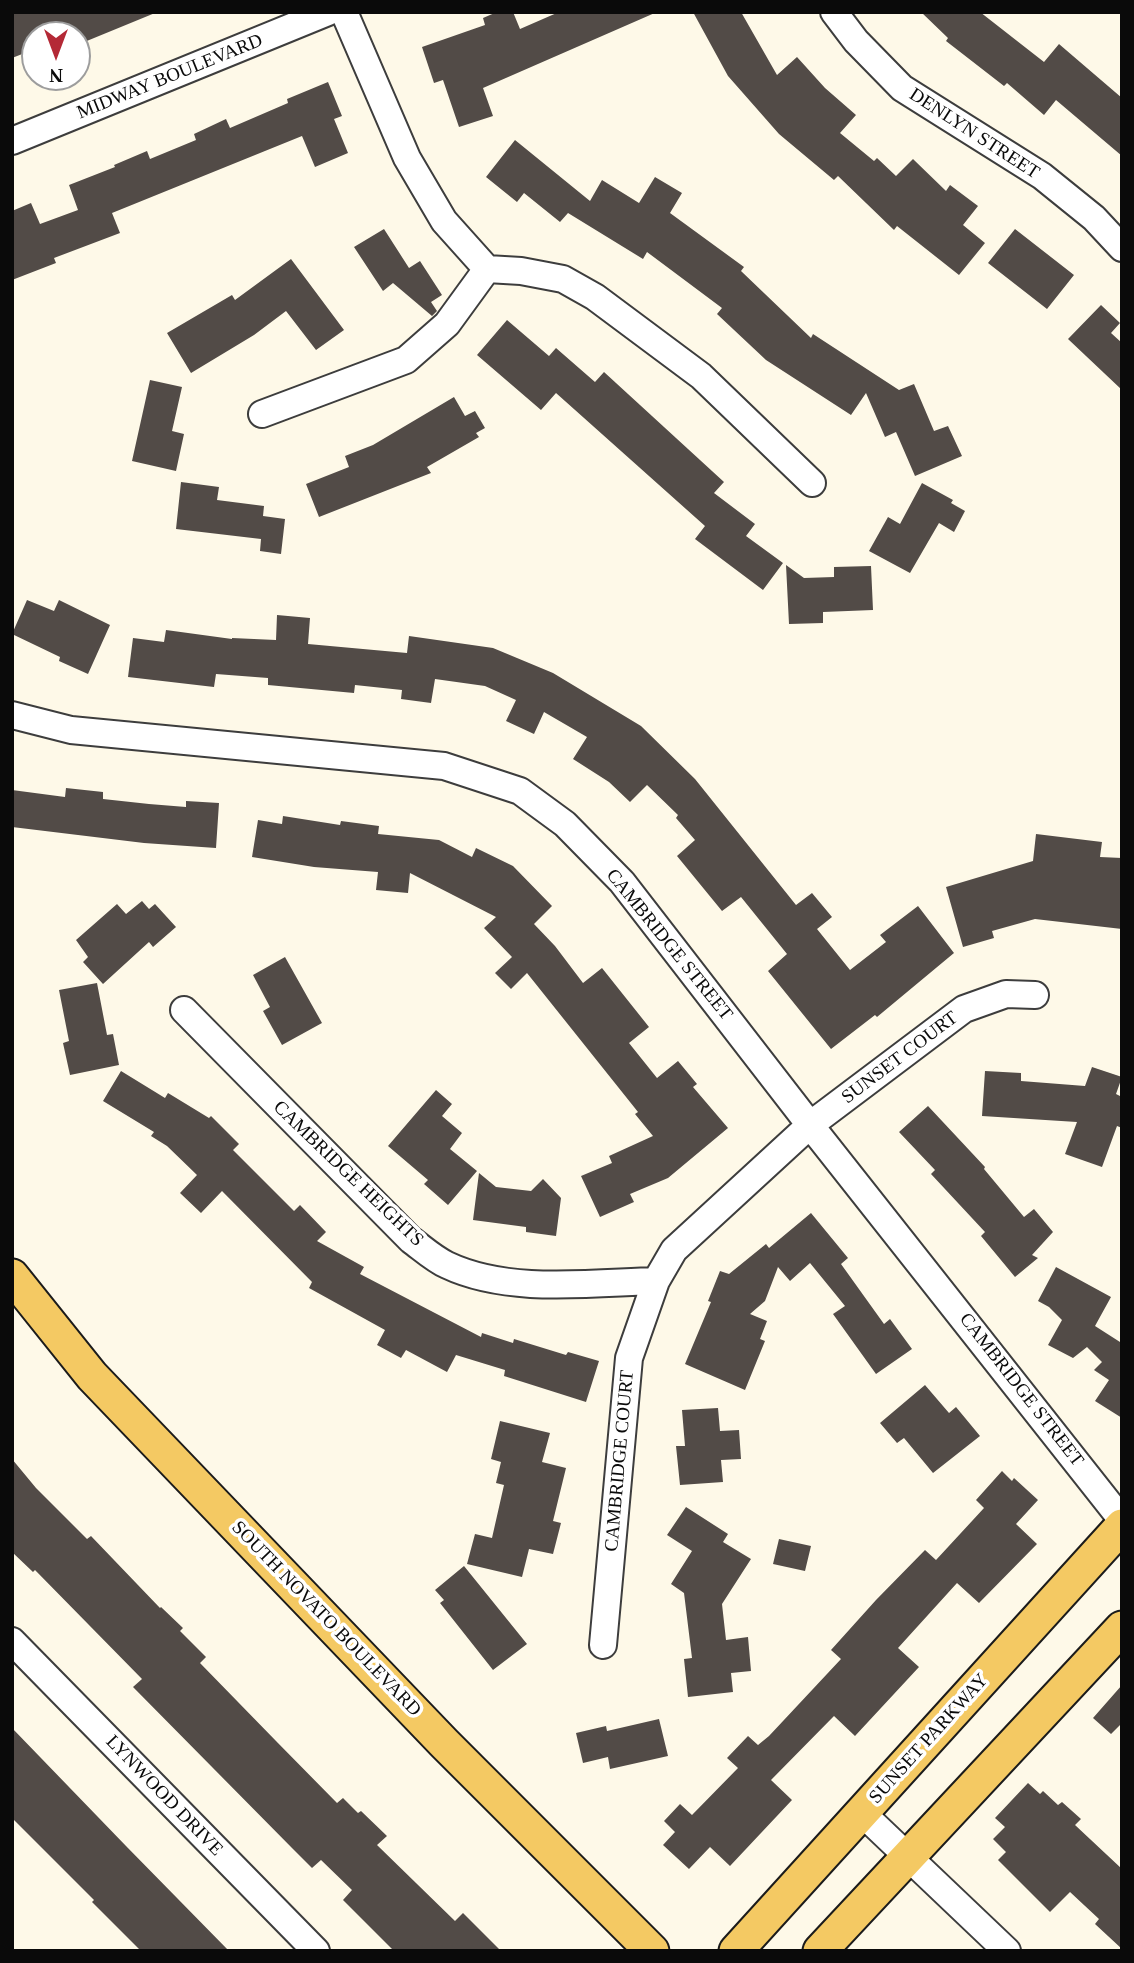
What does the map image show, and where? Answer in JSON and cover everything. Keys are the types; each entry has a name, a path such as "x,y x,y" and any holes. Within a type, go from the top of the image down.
{"main road":[{"name":"SOUTH NOVATO BOULEVARD","path":"12,1276 92,1376 444,1742 652,1951"},
{"name":"SUNSET PARKWAY","path":"736,1951 1122,1526"},
{"path":"820,1951 1122,1628"}],"street":[{"name":"MIDWAY BOULEVARD","path":"12,141 328,12"},
{"path":"344,12 407,158 444,221 487,269 521,271 563,279 595,297 701,376 811,483"},
{"name":"DENLYN STREET","path":"834,12 856,41 902,88 1042,176 1094,218 1122,248"},
{"path":"262,415 406,360 447,324 487,269"},
{"name":"CAMBRIDGE STREET","path":"12,715 71,730 444,766 520,791 565,824 622,882 1122,1520"},
{"name":"SUNSET COURT","path":"810,1125 964,1009 1006,994 1035,995"},
{"name":"CAMBRIDGE HEIGHTS","path":"184,1010 411,1240 446,1265 493,1280 536,1284 656,1281"},
{"path":"656,1281 674,1250 810,1125"},
{"name":"CAMBRIDGE COURT","path":"603,1645 629,1358 656,1281"},
{"name":"LYNWOOD DRIVE","path":"12,1641 316,1951"},
{"path":"862,1813 1007,1951"}],"building":[{"path":"12,12 155,12 91,39 91,21 21,21 21,54 12,58"},
{"path":"497,12 513,12 520,29 559,12 657,12 483,88 493,116 459,127 443,80 434,83 422,47 485,25 483,18"},
{"path":"693,12 741,12 777,75 797,57 825,88 856,115 840,133 874,161 877,158 896,176 913,159 946,191 950,185 978,206 963,225 985,243 959,275 897,226 894,230 838,176 834,180 779,134 728,76"},
{"path":"921,12 980,12 1044,62 1059,44 1122,98 1122,156 1056,100 1044,115 1007,83 1004,86 946,41 948,38"},
{"path":"328,82 342,116 334,119 348,153 315,167 302,136 112,213 120,233 54,258 56,263 12,280 12,211 31,203 40,224 78,210 69,185 147,151 150,159 196,140 194,134 226,119 230,128"},
{"path":"515,140 590,201 602,180 639,203 655,177 682,193 670,213 744,267 741,271 811,338 813,334 899,390 914,384 934,431 948,426 962,456 915,476 896,432 885,437 866,393 851,415 766,360 717,314 722,308 647,252 643,259 568,213 560,222 524,193 517,202 486,177"},
{"path":"384,229 409,268 420,261 442,295 431,302 437,311 432,316 393,283 383,291 354,247"},
{"path":"1015,229 1074,275 1047,309 988,263"},
{"path":"291,259 344,330 316,350 286,311 254,335 191,373 167,333 232,295 235,300"},
{"path":"1101,305 1120,323 1111,333 1122,343 1122,390 1068,339"},
{"path":"507,320 549,356 556,348 595,382 604,372 724,482 714,493 755,524 746,536 783,563 763,590 695,539 705,526 556,393 541,410 477,355"},
{"path":"150,380 182,387 172,431 184,434 176,471 132,461"},
{"path":"454,397 465,416 475,411 485,428 476,433 479,437 427,467 431,473 319,517 306,484 349,467 345,456 373,445"},
{"path":"181,482 219,487 217,500 264,506 263,516 285,519 281,554 260,551 261,539 176,529"},
{"path":"922,483 953,500 951,503 965,511 954,532 939,523 910,573 869,551 888,517 900,524"},
{"path":"786,565 804,578 834,577 834,567 871,566 873,610 823,612 823,623 789,624"},
{"path":"27,600 54,611 59,600 110,625 88,674 12,634"},
{"path":"277,615 310,618 308,644 407,653 409,636 493,648 553,673 641,726 695,779 796,905 812,893 832,917 817,929 850,970 886,942 880,935 918,906 954,953 877,1017 875,1015 831,1049 768,971 787,954 741,897 722,911 677,856 695,840 676,818 678,815 647,785 630,802 609,782 573,759 587,737 544,712 534,734 506,721 516,700 485,686 435,679 431,703 401,699 402,690 355,685 354,693 268,685 268,678 216,674 214,687 128,677 133,638 164,642 166,630 232,639 276,640"},
{"path":"66,788 103,792 103,799 149,804 186,807 186,801 219,803 216,848 144,843 12,827 12,790 65,797"},
{"path":"283,816 340,825 341,821 379,826 378,834 439,840 472,857 476,848 513,866 552,906 534,924 583,983 602,968 649,1027 629,1043 657,1078 678,1061 697,1084 693,1087 728,1128 668,1178 630,1194 634,1202 600,1217 581,1176 612,1163 609,1156 653,1136 635,1114 638,1112 527,973 511,989 495,973 512,957 484,928 496,917 410,873 408,893 376,890 378,872 314,867 252,857 258,820 282,824"},
{"path":"1036,834 1102,842 1100,857 1122,858 1122,929 1035,919 992,931 994,938 963,947 946,887 1033,861"},
{"path":"142,901 149,909 155,904 176,927 153,947 149,942 103,984 83,962 88,957 76,940 117,904 126,914"},
{"path":"285,957 322,1023 282,1045 263,1011 270,1007 253,975"},
{"path":"97,983 107,1035 113,1034 119,1065 70,1075 63,1043 69,1041 59,990"},
{"path":"1092,1067 1122,1077 1116,1094 1122,1097 1122,1128 1117,1126 1102,1167 1065,1154 1077,1122 982,1116 985,1071 1021,1073 1021,1081 1085,1086"},
{"path":"121,1071 165,1098 168,1093 209,1118 211,1116 239,1144 233,1150 294,1211 300,1205 326,1232 317,1241 364,1267 360,1274 481,1337 482,1333 513,1343 514,1339 566,1355 568,1352 599,1361 586,1402 504,1376 505,1370 456,1355 447,1372 406,1350 401,1358 377,1345 385,1330 309,1288 312,1282 222,1191 201,1213 180,1193 197,1175 167,1146 151,1136 154,1132 103,1101"},
{"path":"436,1090 452,1104 442,1116 462,1133 450,1149 477,1171 448,1205 424,1184 428,1180 388,1146"},
{"path":"928,1106 985,1167 1024,1217 1034,1209 1053,1232 1032,1255 1038,1258 1015,1277 981,1236 985,1232 931,1174 935,1170 899,1132"},
{"path":"479,1173 496,1187 531,1191 543,1179 561,1198 556,1236 526,1232 526,1227 473,1220"},
{"path":"811,1213 848,1258 841,1264 884,1324 890,1319 912,1349 876,1374 833,1314 845,1306 810,1263 790,1281 778,1267 765,1301 750,1314 767,1321 760,1339 765,1341 745,1390 685,1364 711,1302 708,1301 720,1271 729,1274 766,1244 769,1248"},
{"path":"1056,1267 1111,1297 1095,1326 1120,1342 1122,1340 1122,1418 1095,1401 1109,1380 1094,1370 1102,1362 1087,1347 1073,1358 1048,1345 1062,1320 1049,1307 1038,1301"},
{"path":"925,1385 949,1413 956,1407 980,1436 933,1473 904,1438 897,1443 880,1423"},
{"path":"718,1408 720,1431 739,1430 741,1459 721,1460 723,1482 680,1485 676,1446 685,1446 682,1410"},
{"path":"500,1421 550,1433 542,1462 566,1468 553,1521 561,1523 553,1554 529,1549 522,1577 467,1564 475,1534 492,1538 504,1485 496,1483 501,1462 491,1459"},
{"path":"12,1459 36,1488 87,1539 91,1536 160,1608 183,1628 180,1631 206,1657 200,1663 337,1803 343,1798 387,1836 377,1845 455,1921 463,1913 501,1951 394,1951 343,1900 352,1890 321,1860 312,1868 133,1687 142,1679 35,1570 33,1572 12,1552"},
{"path":"1002,1471 1038,1500 1016,1524 1037,1544 979,1603 957,1583 898,1648 919,1667 855,1736 834,1716 771,1780 792,1800 730,1866 710,1847 689,1869 663,1845 675,1832 664,1821 680,1804 692,1815 738,1768 727,1758 748,1736 758,1745 769,1736 841,1659 831,1650 876,1600 925,1550 936,1560 984,1508 976,1500"},
{"path":"686,1507 728,1534 723,1542 751,1559 722,1604 726,1640 748,1637 751,1671 731,1673 733,1692 688,1697 684,1659 692,1658 684,1593 671,1584 692,1551 667,1535"},
{"path":"779,1539 811,1546 805,1571 773,1564"},
{"path":"464,1566 527,1644 493,1670 440,1603 444,1600 435,1590"},
{"path":"1122,1685 1122,1723 1111,1734 1093,1718"},
{"path":"659,1719 668,1756 610,1769 608,1757 583,1763 576,1733 606,1726 607,1731"},
{"path":"12,1728 229,1951 141,1951 92,1902 94,1900 12,1818"},
{"path":"1028,1783 1040,1794 1043,1791 1058,1805 1062,1802 1081,1819 1075,1825 1122,1869 1122,1949 1095,1924 1099,1919 1070,1892 1050,1912 998,1860 1006,1852 993,1839 1005,1827 995,1818"}]}
